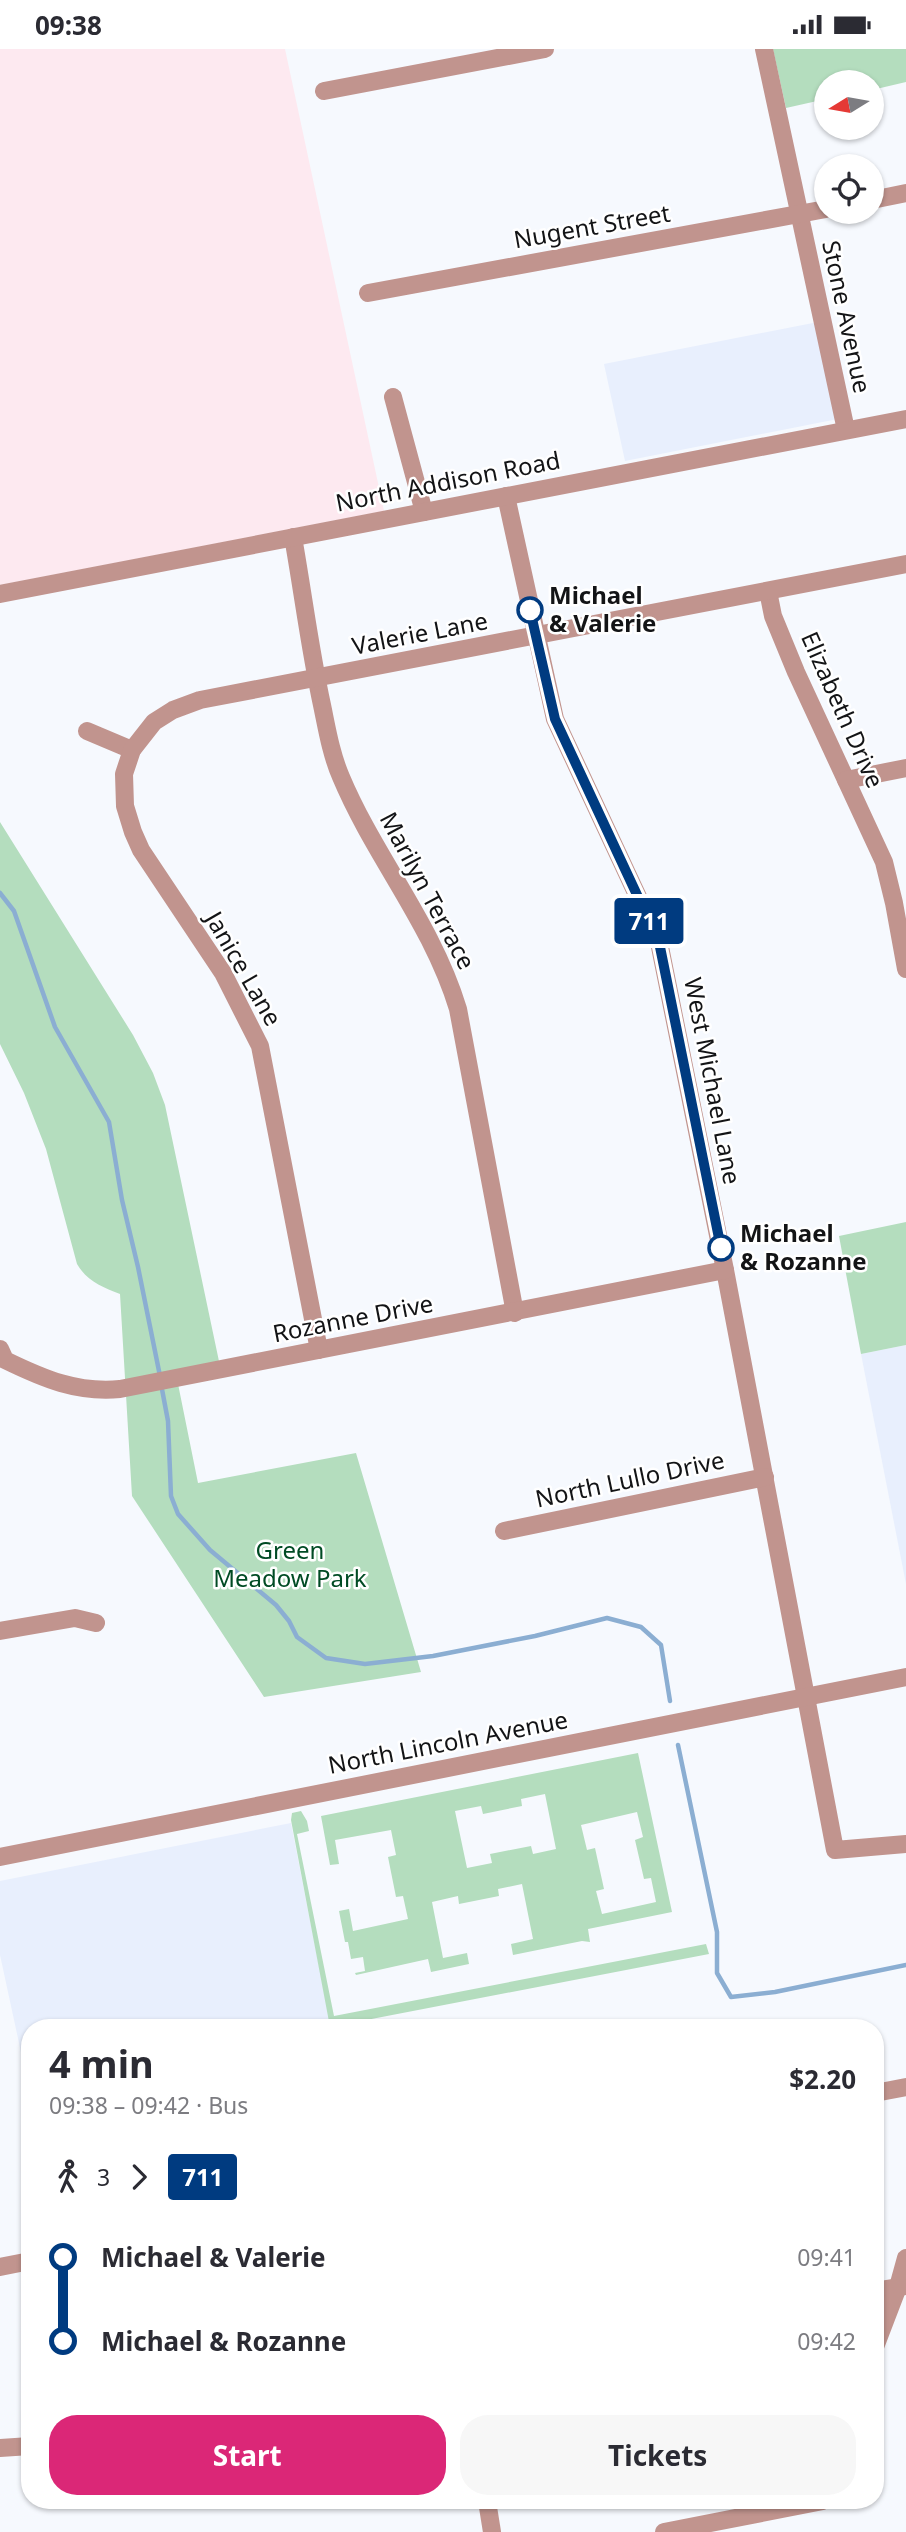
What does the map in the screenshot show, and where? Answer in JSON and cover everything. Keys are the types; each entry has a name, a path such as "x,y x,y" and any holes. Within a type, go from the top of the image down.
{"street":[{"path":"324,91 545,49"},
{"name":"Stone Avenue","path":"764,49 846,430"},
{"path":"884,198 906,193"},
{"name":"Nugent Street","path":"368,293 814,211"},
{"path":"393,397 424,512"},
{"name":"North Addison Road","path":"0,594 906,419"},
{"name":"West Michael Lane","path":"506,496 555,719 659,942 725,1270 835,1850 906,1844"},
{"name":"Marilyn Terrace","path":"293,537 316,679 329,741 343,782 380,853 414,908 453,992 515,1313"},
{"name":"Valerie Lane","path":"154,722 173,710 200,700 906,564"},
{"name":"Elizabeth Drive","path":"768,591 773,616 796,672 884,862 906,969"},
{"name":"Janice Lane","path":"154,722 132,750 124,774 125,806 133,832 155,872 223,973 260,1046 318,1350"},
{"path":"87,731 132,750"},
{"path":"846,780 906,768"},
{"name":"Rozanne Drive","path":"2,1358 31,1373 76,1389 100,1391 160,1382 725,1270"},
{"name":"North Lullo Drive","path":"505,1531 765,1477"},
{"path":"0,1631 75,1618 96,1623"},
{"name":"North Lincoln Avenue","path":"0,1857 906,1677"},
{"path":"884,2091 906,2087"},
{"path":"884,2327 902,2287 906,2258"},
{"path":"0,2267 21,2263"},
{"path":"884,2290 902,2287"},
{"path":"0,2448 21,2447"},
{"path":"488,2509 492,2532"},
{"path":"664,2532 786,2509"}],"shaded area":[{"path":"0,49 285,49 384,511 0,585"},
{"path":"818,322 848,417 625,461 604,364"},
{"path":"906,1345 906,1584 861,1354"},
{"path":"291,1823 329,2019 21,2019 21,2052 0,1955 0,1881"}],"green space":[{"path":"773,49 906,49 906,82 884,87 884,70 814,70 814,102 786,108"},
{"name":"Green Meadow Park","path":"0,822 133,1035 153,1073 165,1105 220,1366 176,1374 198,1483 356,1453 421,1672 264,1697 132,1496 120,1294 90,1279 77,1264 46,1149 24,1093 0,1044"},
{"path":"906,1222 906,1345 861,1354 839,1236"},
{"path":"638,1753 672,1912 588,1929 590,1942 582,1941 513,1955 511,1944 533,1939 522,1884 498,1889 499,1896 459,1904 458,1896 432,1902 443,1958 467,1953 469,1964 431,1972 428,1959 356,1975 355,1973 365,1971 363,1957 351,1959 339,1911 349,1909 353,1931 408,1919 403,1896 396,1897 388,1857 396,1855 391,1830 335,1840 339,1864 330,1865 321,1816","holes":["545,1794 556,1849 533,1854 531,1846 490,1854 492,1863 467,1868 455,1811 481,1806 483,1814 522,1806 521,1799","637,1812 643,1837 635,1840 644,1879 651,1878 656,1902 602,1914 596,1891 604,1889 595,1848 587,1850 581,1825"]},
{"path":"301,1811 307,1821 309,1831 297,1834 334,2016 706,1944 709,1954 372,2019 328,2019 291,1820 292,1813"}],"waterway":[{"path":"0,893 14,911 55,1027 109,1122 122,1200 160,1376"},
{"path":"161,1384 168,1421 171,1496 178,1514 210,1550 276,1605 297,1637 326,1658 365,1664 433,1656 535,1636 607,1618 641,1627 661,1645 670,1701"},
{"path":"678,1745 717,1932 717,1973 731,1997 775,1992 906,1965"}],"bus line":[{"name":"711","path":"530,610 555,719 659,942 721,1248"}],"place":[{"name":"Michael & Valerie","path":"530,610"},
{"name":"Michael & Rozanne","path":"721,1248"}]}
